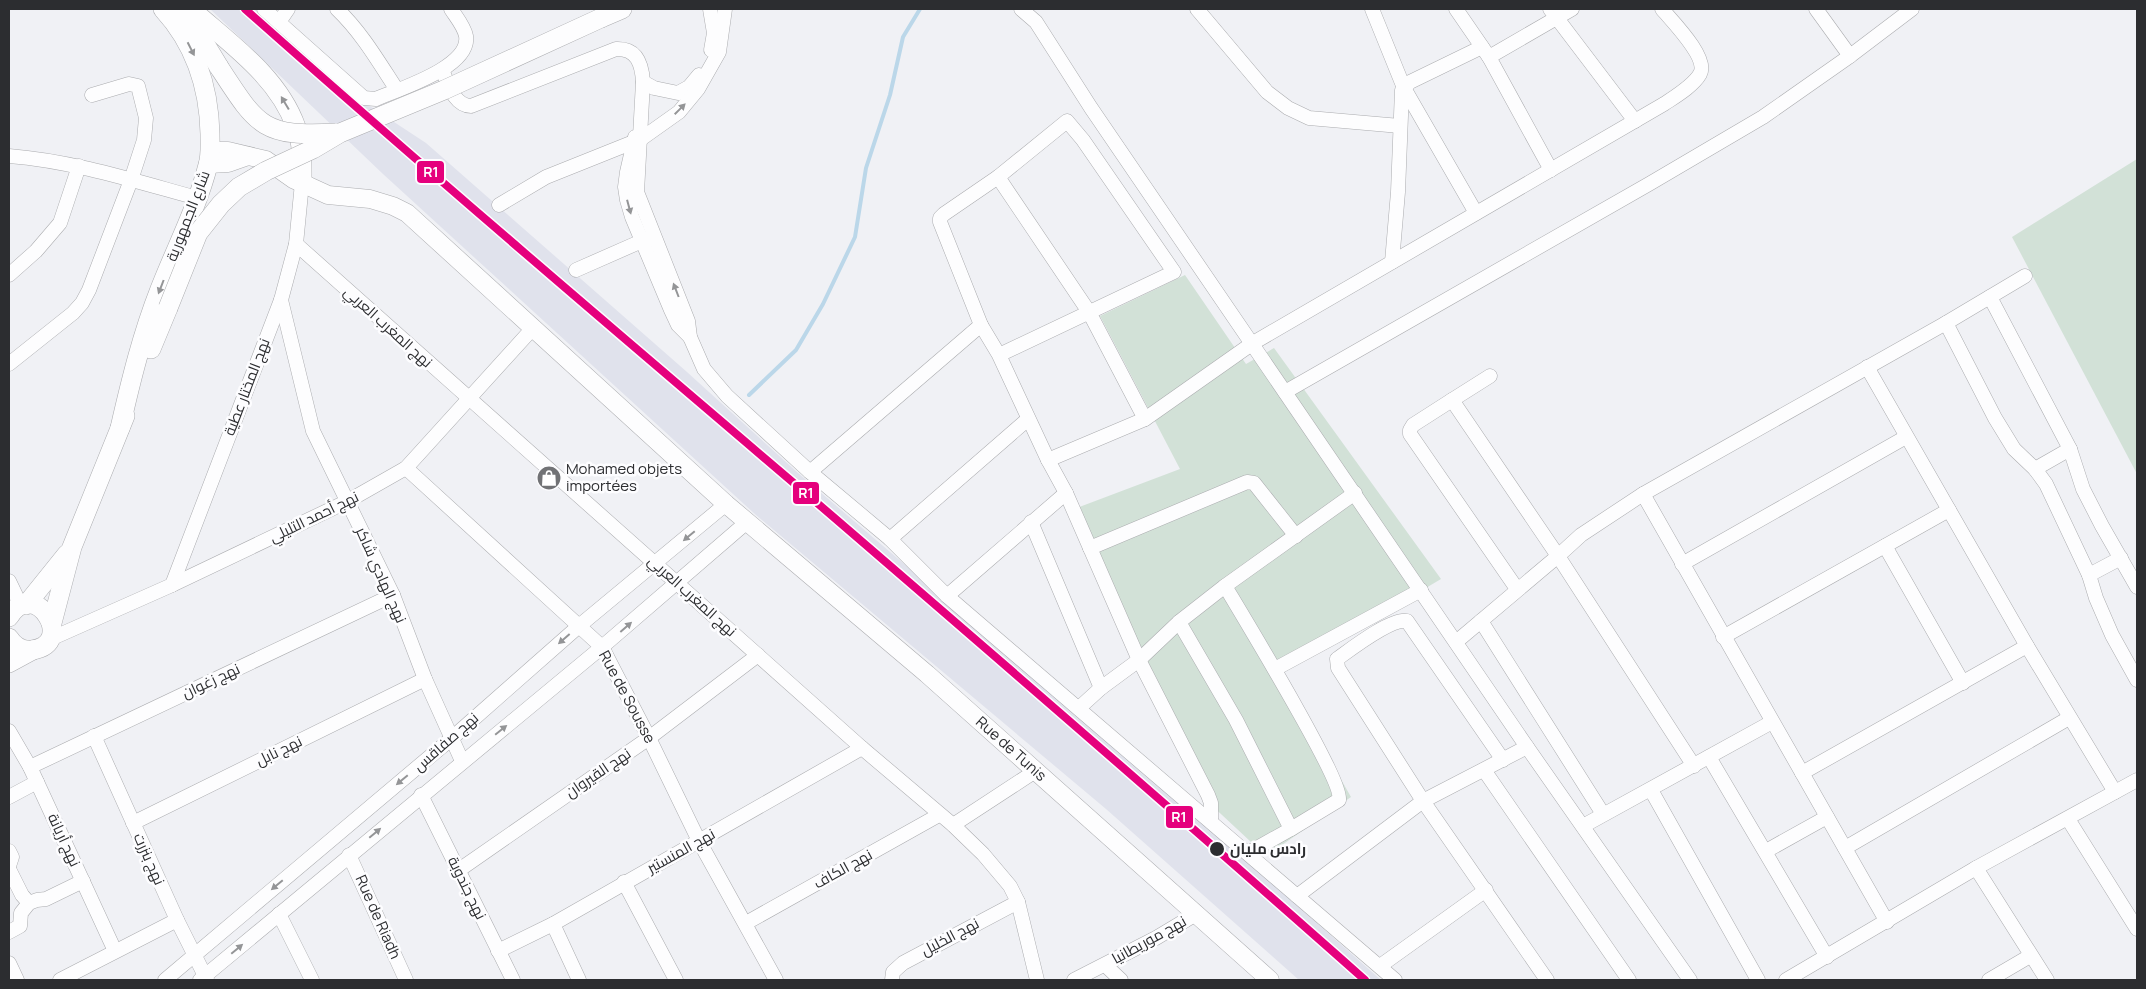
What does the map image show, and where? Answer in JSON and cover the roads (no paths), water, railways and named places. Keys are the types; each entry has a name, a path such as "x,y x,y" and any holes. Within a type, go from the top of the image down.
{"main road":[{"name":"شارع الجمهورية","path":"120,428 138,351 160,289 197,198 209,157 209,110 203,82 195,58 186,40 164,9"},
{"path":"184,9 246,108 268,127 295,134 340,133"},
{"path":"191,9 253,64 282,98 297,128 302,183"},
{"path":"9,663 44,638 72,547 198,233 221,204 238,187 266,171 313,149 340,133 444,90 619,12"},
{"path":"19,609 72,547"},
{"path":"19,609 33,605 45,611 44,638"},
{"path":"9,638 19,648 44,638"}],"street":[{"path":"264,9 364,98 376,99 442,70 457,60 465,47 466,35 451,9"},
{"path":"279,22 288,9"},
{"path":"337,9 365,40 397,90"},
{"path":"643,82 668,92 678,93 688,87 703,70 711,51 714,33 710,9"},
{"path":"499,205 522,189 638,136 679,112 698,89 720,52 725,9"},
{"path":"1021,9 1036,22 1092,108 1527,747 1690,980"},
{"path":"1198,9 1267,92 1288,108 1309,118 1400,126"},
{"path":"1372,9 1404,88 1476,212"},
{"path":"1456,9 1485,52 1551,170"},
{"path":"1392,262 1398,192 1400,97 1404,88 1410,82 1485,52 1553,13 1572,9"},
{"path":"1048,460 1145,419 1252,343 1664,104 1696,80 1701,72 1702,65 1698,54 1662,9"},
{"path":"1816,9 1850,56"},
{"path":"1285,392 1754,122 1850,56 1912,9"},
{"path":"1553,13 1635,121"},
{"path":"442,70 456,99 467,106 479,104 578,62 616,49 624,48 636,55 642,68 643,82 638,136 625,187 632,217 648,238 678,325 690,337 709,378 810,472 890,539 947,596 1395,980"},
{"path":"9,364 73,313 82,303 89,290 131,180 146,127 146,118 138,86 129,84 92,95"},
{"path":"999,356 1174,271 1069,122 1065,122 998,177 944,214 940,218 940,222 981,325 999,356 1048,460 1066,493 1139,660 1208,795 1211,821"},
{"name":"Rue de Tunis","path":"209,157 228,151 266,160 302,183 328,195 370,199 407,213 726,504 927,674 1034,772 1270,980"},
{"path":"9,156 37,158 79,166 197,198"},
{"path":"9,275 36,251 60,223 79,166"},
{"path":"998,177 1089,312 1145,419"},
{"name":"نهج المختار عطية","path":"172,585 281,300 296,244 302,183"},
{"path":"576,270 648,238"},
{"name":"نهج المغرب العربي","path":"296,244 469,400 677,582 862,748 953,825 983,854 1010,886 1018,902 1037,980"},
{"path":"1456,642 1581,535 1642,494 1946,323 2025,276"},
{"path":"1990,297 2070,449 2083,489 2137,587"},
{"name":"نهج الهادي شاكر","path":"281,300 313,431 393,595 425,679 462,761"},
{"path":"1946,323 1995,418 2014,449 2035,469 2046,484 2089,575 2096,598 2112,635 2137,680"},
{"path":"810,472 981,325"},
{"name":"نهج أحمد التليلي","path":"44,638 172,585 348,501 406,468 533,328"},
{"path":"1867,367 2069,718 2115,792"},
{"path":"1490,376 1413,425 1410,434 1517,589"},
{"path":"1452,400 1558,556 1694,766"},
{"path":"890,539 1028,419"},
{"path":"1682,564 1906,437"},
{"path":"2035,469 2070,449"},
{"name":"Rue de Sousse","path":"406,468 602,647 699,841 776,980"},
{"path":"1090,548 1247,482 1254,483 1296,536"},
{"path":"947,596 1066,493"},
{"path":"1079,708 1101,688 1139,660 1179,622 1225,586 1355,493"},
{"path":"1642,494 1887,922"},
{"name":"نهج صفاقس","path":"165,980 452,738 579,626 726,504"},
{"path":"1723,637 1948,510"},
{"name":"نهج صفاقس","path":"204,979 349,855 602,647 747,522"},
{"path":"1031,522 1101,688"},
{"path":"1886,546 1963,682"},
{"path":"2089,575 2121,558"},
{"path":"9,581 19,609"},
{"path":"1225,586 1275,669 1317,748 1340,799 1248,853"},
{"path":"1275,669 1421,590"},
{"name":"نهج زغوان","path":"30,767 393,595"},
{"path":"1503,760 1407,621 1400,620 1366,638 1337,659 1336,663 1423,801 1547,980"},
{"path":"1481,621 1604,814"},
{"path":"1179,622 1236,720 1291,829"},
{"path":"1802,773 2027,646"},
{"name":"نهج القيروان","path":"459,870 548,806 649,738 758,655"},
{"name":"نهج نابل","path":"133,823 425,679"},
{"path":"1845,848 2069,718"},
{"path":"1583,826 1772,722"},
{"name":"نهج أريانة","path":"9,731 30,767 115,951"},
{"name":"نهج بنزرت","path":"94,736 177,920 195,954 204,979"},
{"path":"1297,896 1423,801 1527,747"},
{"name":"نهج المنستير","path":"498,951 553,924 862,748"},
{"path":"1709,757 1766,851 1827,958"},
{"path":"1484,770 1629,980"},
{"path":"953,825 1034,772"},
{"path":"1786,980 1827,958 1976,868 2137,780"},
{"path":"9,797 37,782"},
{"path":"1650,790 1758,980"},
{"name":"نهج جندوبة","path":"422,795 514,980"},
{"name":"نهج الكاف","path":"746,924 939,815"},
{"path":"1766,851 1827,817"},
{"path":"2068,819 2137,929"},
{"path":"9,851 12,857 9,867 22,895 29,903"},
{"name":"Rue de Riadh","path":"349,855 406,980"},
{"path":"1976,868 2046,980"},
{"path":"9,932 20,926 21,913 29,903 46,899 83,881"},
{"path":"624,882 676,980"},
{"path":"1380,966 1486,890"},
{"name":"نهج الخليل","path":"892,980 893,972 903,963 1018,902"},
{"path":"279,914 312,980"},
{"name":"نهج موريطانيا","path":"1074,980 1156,938 1196,914"},
{"path":"60,980 177,920"},
{"path":"553,924 574,979"},
{"path":"1989,980 2030,956"},
{"path":"9,963 17,980"},
{"path":"1105,965 1121,980"}],"waterway":[{"path":"749,395 796,350 823,304 855,237 866,168 890,95 903,37 920,9"}],"place":[{"name":"Mohamed objets importées","path":"549,478"},
{"name":"رادس مليان","path":"1217,849"}]}
